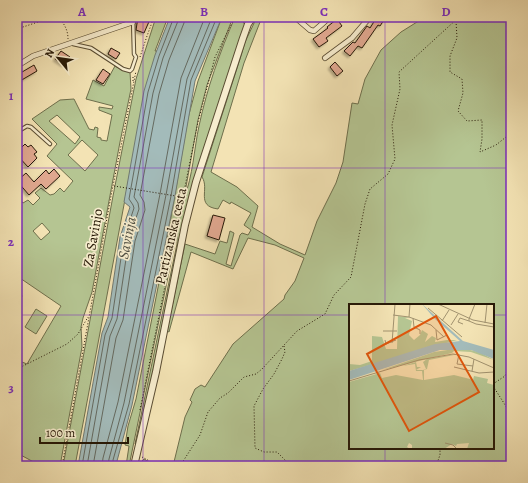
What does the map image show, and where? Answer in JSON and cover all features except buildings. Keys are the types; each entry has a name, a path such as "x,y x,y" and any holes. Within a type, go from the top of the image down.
{"street":[{"name":"Partizanska cesta","path":"134,466 156,372 185,225 196,182 243,38 248,24 253,17"},
{"path":"294,17 310,30 314,31 330,17"},
{"path":"325,58 352,38 370,17"},
{"path":"17,66 33,56 133,19"}],"lane":[{"path":"68,43 91,48 123,69 130,71 136,57 134,54 133,19"},
{"path":"17,132 27,126 31,127 50,144"},
{"path":"17,289 20,290 20,292 17,306"}],"path":[{"path":"17,29 54,17"},
{"path":"58,17 67,30 68,43"},
{"path":"138,63 154,17"},
{"path":"140,411 198,122 215,57 235,17"},
{"path":"180,466 200,435 208,412 220,398 228,393 244,377 256,374 262,369 297,331 325,314 334,295 351,277 365,204 370,189 388,174 395,159 392,125 400,89 399,72 459,17"},
{"path":"456,21 457,38 450,56 450,72 462,79 463,93 458,111 467,121 482,120 480,152 496,145 511,133"},
{"name":"Za Savinjo","path":"62,466 113,186 136,70"},
{"path":"113,186 182,197"},
{"path":"17,369 67,344 78,334 89,315"},
{"path":"284,345 285,352 282,359 274,374 263,388 254,406 255,448 264,452 277,452 288,462 289,466"},
{"path":"494,383 505,376 511,360"},
{"path":"494,388 508,412 511,410"},
{"path":"436,466 440,455 440,449"},
{"path":"141,457 159,466"}],"green space":[{"path":"156,17 168,17 155,51 157,51 132,162 75,466 63,466 136,79"},
{"path":"222,17 233,17 207,85 198,120 184,198 191,172 202,112 219,57 235,17 240,17 245,25 179,244 138,443 135,444 177,244 177,233 129,466 126,466 129,446 125,445 128,426 136,399 165,252 188,118 198,81"},
{"path":"257,17 262,17 244,63 211,172 237,187 258,206 252,227 280,244 305,255 317,221 336,183 343,162 352,103 358,104 365,79 381,50 401,32 425,17 511,17 511,466 173,466 185,417 192,402 190,400 195,389 201,385 205,387 233,344 284,299 285,295 295,281 304,258 275,245 248,238 233,269 191,252 169,332 167,331 185,244 215,254 220,241 227,243 230,231 234,233 226,264 231,266 240,235 242,233 248,235 251,230 244,225 251,213 231,202 230,204 223,200 218,209 207,204 204,196 205,187 202,177 245,42"},
{"path":"115,66 130,72 131,89 92,292 81,327 82,347 60,466 41,466 17,453 17,360 27,364 61,306 17,276 17,196 23,203 28,200 33,205 40,198 35,193 41,188 50,195 54,194 60,188 64,192 73,181 47,156 57,144 32,119 60,100 74,99 89,129 94,130 95,127 98,128 97,137 101,138 101,140 107,141 112,115 99,110 99,107 112,109 113,106 86,99 93,80 104,86","holes":["57,115 80,137 75,144 49,121","82,140 98,155 85,171 68,155","42,223 50,232 41,240 33,231"]},
{"path":"36,309 47,316 36,334 25,327"},
{"path":"144,459 156,466 137,466"}],"water":[{"name":"Savinja","path":"170,17 222,17 195,81 175,196 132,405 117,466 78,466 102,333 108,317 120,237 130,207 124,202 144,91 155,55"}]}
